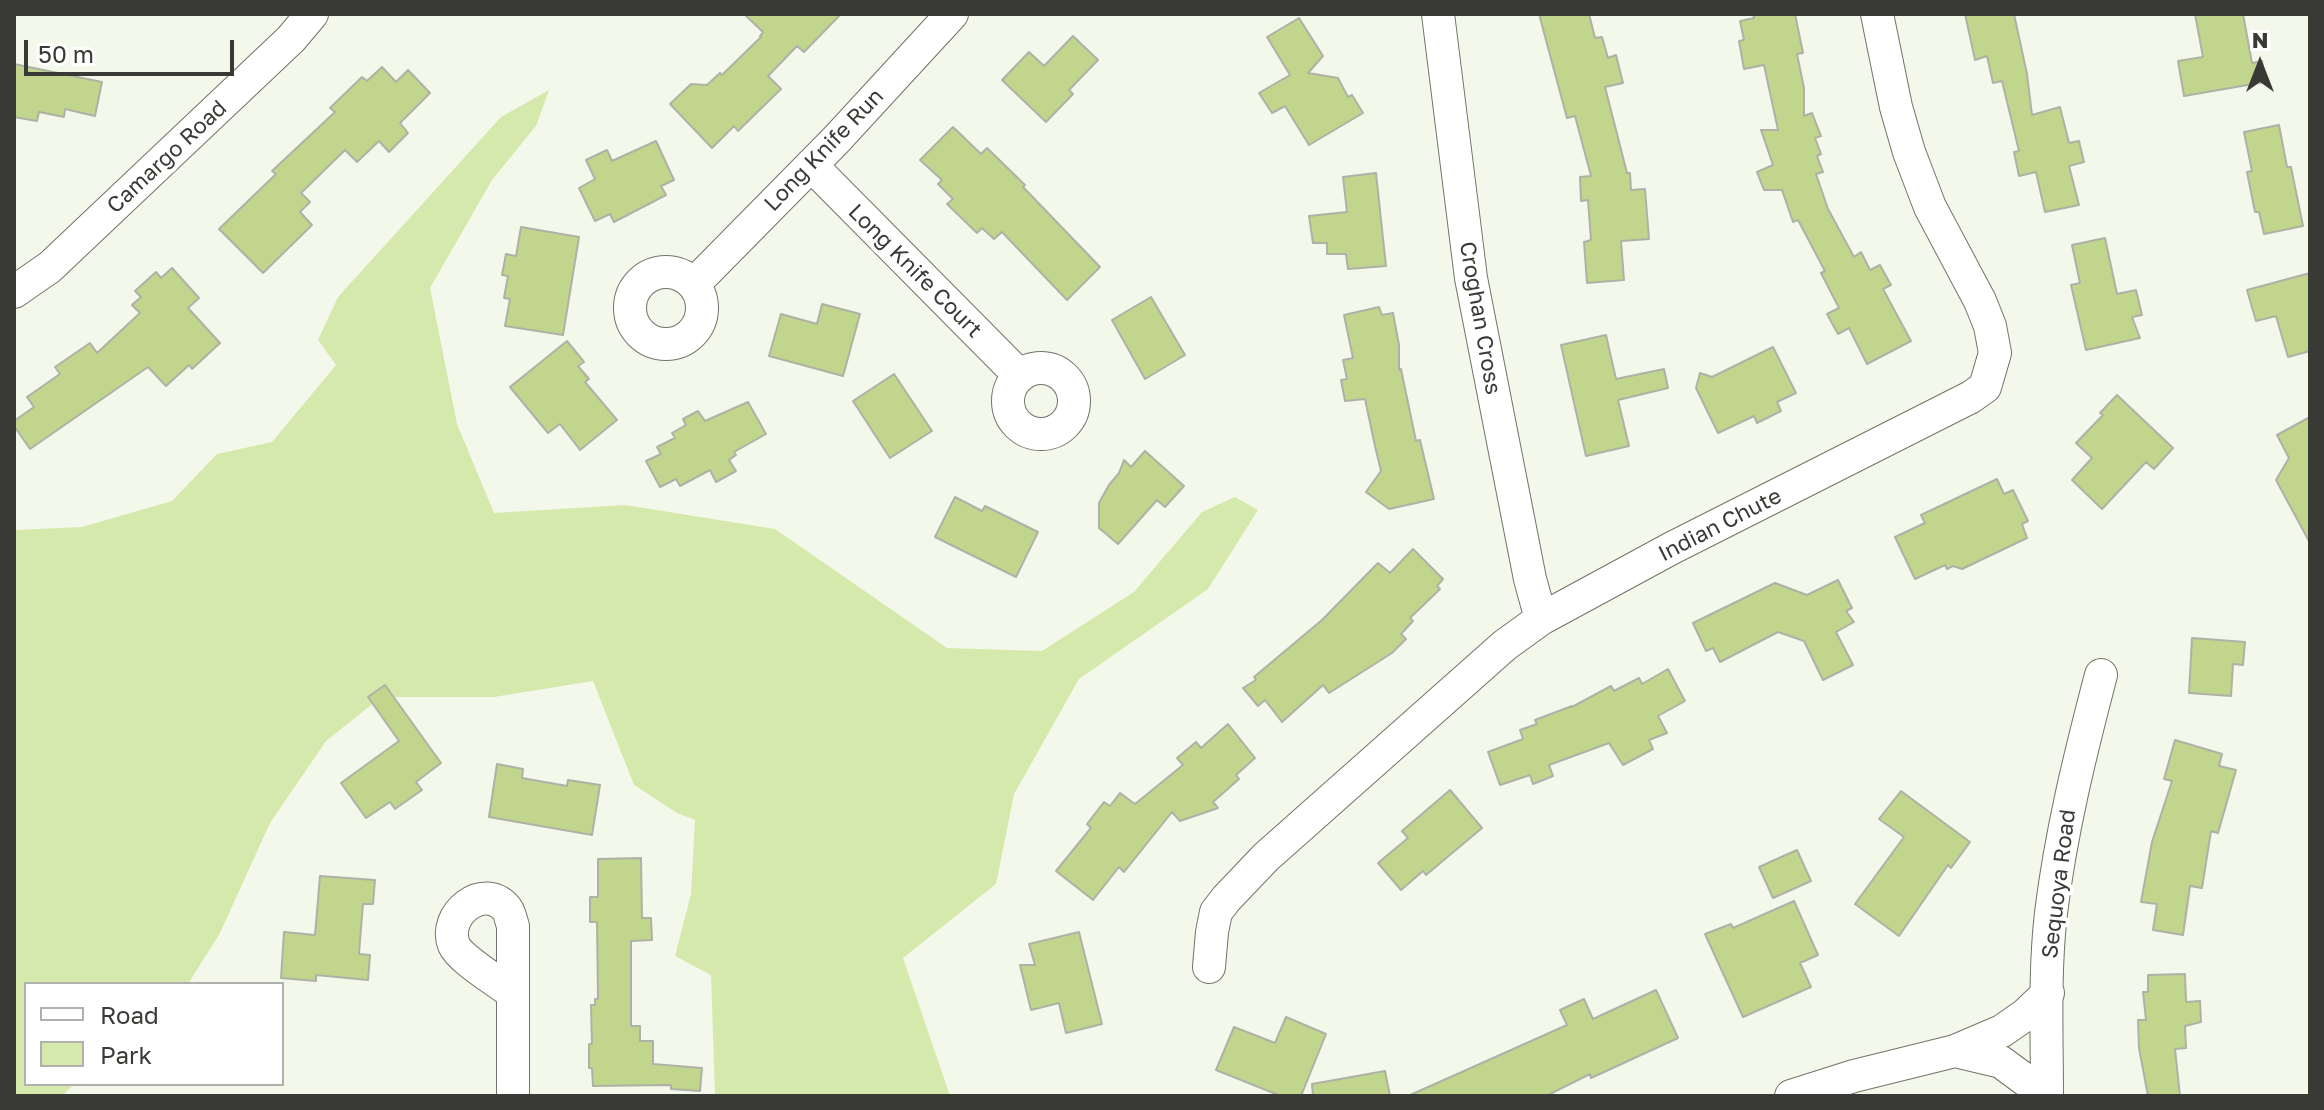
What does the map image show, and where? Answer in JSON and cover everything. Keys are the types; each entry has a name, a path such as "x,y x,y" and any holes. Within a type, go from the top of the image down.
{"street":[{"name":"Camargo Road","path":"14,292 50,267 136,187 291,39 312,14"},
{"name":"Long Knife Run","path":"694,284 952,14"},
{"name":"Croghan Cross","path":"1438,14 1471,278 1520,533 1541,619"},
{"name":"Indian Chute","path":"1209,967 1216,912 1226,899 1266,857 1505,645 1541,619 1672,548 1971,397 1985,387 1995,353 1990,326 1930,207 1909,152 1896,107 1877,14"},
{"name":"Long Knife Court","path":"811,165 1020,376"},
{"name":"Sequoya Road","path":"2047,1096 2051,916 2063,828 2101,675"},
{"path":"512,993 513,1096"},
{"path":"1791,1096 1854,1076 1955,1051 2002,1031 2048,993"},
{"path":"1955,1051 2001,1062 2047,1096"}],"green space":[{"path":"549,90 536,126 492,180 430,288 457,424 494,513 625,505 775,529 947,648 1042,651 1134,592 1202,512 1235,497 1258,510 1208,589 1079,679 1014,794 996,884 903,958 950,1096 715,1096 711,975 675,956 691,894 695,820 677,813 634,785 593,681 494,697 381,697 326,741 270,823 220,933 189,982 24,982 24,1086 72,1086 62,1096 14,1096 14,530 82,527 172,501 217,454 272,442 336,365 318,340 338,297 501,117"}],"building":[{"path":"744,14 841,14 804,52 797,46 768,76 781,89 738,131 734,126 712,148 670,104 691,84 707,85 720,73 722,75 761,37 763,32"},
{"path":"1539,14 1589,14 1595,38 1602,37 1608,58 1616,55 1623,83 1605,87 1627,173 1630,173 1631,190 1645,189 1649,239 1621,241 1624,280 1587,283 1584,242 1591,240 1588,200 1581,201 1580,177 1591,176 1575,116 1567,118"},
{"path":"1753,14 1795,14 1803,53 1797,54 1804,88 1804,116 1812,113 1821,136 1815,138 1823,172 1816,174 1828,209 1854,257 1861,252 1870,270 1880,265 1891,285 1883,289 1911,341 1867,364 1849,328 1838,334 1827,314 1839,308 1821,273 1825,271 1798,220 1793,222 1782,190 1764,190 1757,172 1773,165 1761,130 1778,130 1764,65 1744,69 1739,41 1744,40 1740,21 1754,18"},
{"path":"1965,14 2014,14 2032,115 2060,107 2069,143 2079,141 2084,162 2069,166 2079,205 2045,212 2036,172 2019,176 2014,152 2019,151 2002,81 1993,83 1987,56 1975,60"},
{"path":"2195,14 2243,14 2252,63 2262,61 2265,82 2184,96 2178,61 2203,57"},
{"path":"1299,18 1323,56 1308,73 1338,78 1348,97 1352,95 1363,113 1309,145 1285,106 1272,113 1259,93 1290,75 1267,37"},
{"path":"1073,36 1098,60 1069,90 1073,94 1046,122 1002,80 1029,52 1044,66"},
{"path":"14,64 102,82 95,116 65,109 64,117 39,112 37,121 14,117"},
{"path":"382,67 396,82 408,70 430,93 400,123 408,133 389,152 379,141 357,162 345,150 301,193 310,202 300,212 312,225 263,273 219,229 276,174 272,171 335,112 330,108 362,77 367,81"},
{"path":"2279,125 2303,226 2264,234 2259,212 2255,212 2247,172 2252,171 2244,132"},
{"path":"953,127 981,154 987,148 1100,267 1067,300 1002,232 994,239 982,228 977,233 947,204 953,199 938,184 942,180 920,160"},
{"path":"656,141 674,180 661,186 666,195 614,222 610,214 595,221 579,188 595,179 586,160 607,150 612,161"},
{"path":"1376,173 1386,266 1348,269 1346,254 1327,254 1327,243 1313,243 1309,216 1347,212 1343,177"},
{"path":"521,227 579,237 563,335 505,326 510,299 504,298 508,276 502,275 506,254 516,256"},
{"path":"2105,238 2117,294 2136,290 2142,315 2132,317 2140,338 2086,350 2071,285 2080,283 2072,245"},
{"path":"172,268 199,298 188,308 220,343 192,369 189,365 166,386 148,367 30,449 14,426 14,421 34,407 27,397 60,374 55,367 90,343 97,353 140,313 132,305 141,297 135,291 156,272 161,278"},
{"path":"2310,273 2310,351 2288,357 2276,316 2256,321 2247,290"},
{"path":"1151,297 1185,355 1145,379 1112,320"},
{"path":"822,304 860,314 843,376 769,356 781,314 817,324"},
{"path":"1379,307 1382,315 1393,313 1399,345 1399,370 1434,499 1389,509 1366,492 1381,471 1365,399 1345,401 1341,380 1347,379 1343,360 1353,358 1344,315"},
{"path":"1606,335 1616,379 1664,369 1668,388 1618,400 1629,446 1586,456 1561,345"},
{"path":"567,341 584,362 578,366 589,379 585,382 617,420 580,450 560,424 548,433 510,387"},
{"path":"1773,347 1796,393 1777,402 1781,411 1757,423 1754,416 1718,433 1696,388 1700,373 1712,377"},
{"path":"894,374 932,431 890,458 853,401"},
{"path":"2117,395 2173,448 2154,469 2146,462 2102,509 2072,480 2092,458 2076,443"},
{"path":"748,402 766,434 734,452 736,455 729,460 736,471 716,482 710,470 680,486 676,479 660,487 646,461 661,454 657,447 675,438 672,433 686,425 683,419 698,411 705,421"},
{"path":"2310,417 2310,543 2276,480 2289,458 2277,435"},
{"path":"1145,451 1184,486 1165,507 1157,500 1118,544 1099,528 1099,503 1124,460 1131,467"},
{"path":"1997,479 2004,494 2013,490 2028,521 2022,524 2027,538 1962,569 1953,566 1947,569 1945,565 1915,579 1895,537 1925,523 1921,515"},
{"path":"955,497 982,511 985,506 1038,532 1016,577 935,537"},
{"path":"1413,549 1443,579 1437,586 1440,589 1410,618 1413,621 1401,634 1406,639 1392,653 1329,693 1323,685 1282,722 1265,700 1258,706 1243,688 1256,680 1254,677 1322,620 1378,563 1390,573"},
{"path":"1838,580 1852,608 1846,611 1854,622 1836,632 1853,665 1823,680 1804,641 1778,632 1720,662 1713,648 1706,651 1693,623 1775,583 1807,595"},
{"path":"2192,638 2245,642 2243,665 2233,664 2231,696 2189,693"},
{"path":"1668,669 1685,701 1658,716 1667,733 1649,740 1653,749 1623,765 1609,743 1549,765 1553,776 1533,784 1530,775 1500,785 1488,752 1523,739 1520,730 1537,724 1535,720 1572,707 1611,686 1614,691 1639,678 1642,684"},
{"path":"385,685 441,763 416,782 422,790 395,809 390,802 366,818 341,783 399,741 368,697"},
{"path":"1228,724 1255,758 1236,775 1239,779 1213,802 1218,808 1180,821 1172,812 1124,872 1119,867 1093,900 1056,871 1091,828 1087,824 1104,802 1110,806 1120,793 1135,804 1183,765 1177,758 1196,742 1201,748"},
{"path":"2175,740 2222,754 2219,766 2236,770 2218,833 2211,831 2202,888 2190,886 2183,935 2153,930 2157,904 2141,902 2152,842 2172,781 2164,779"},
{"path":"497,764 523,769 522,778 567,786 568,780 600,785 592,835 489,817"},
{"path":"1450,790 1482,828 1426,875 1423,871 1401,890 1378,863 1408,838 1402,831"},
{"path":"1901,791 1970,842 1951,868 1948,865 1899,936 1855,904 1904,837 1879,819"},
{"path":"1797,850 1811,881 1773,898 1759,867"},
{"path":"641,858 642,918 651,918 652,940 631,941 631,1026 640,1026 640,1041 653,1041 653,1064 702,1068 700,1091 671,1089 671,1085 593,1086 589,1044 592,1044 591,1005 595,1005 595,999 598,999 597,922 590,922 590,897 598,897 598,859"},
{"path":"320,876 375,880 373,904 363,904 359,954 370,955 368,980 316,975 316,981 281,978 284,932 315,935"},
{"path":"1794,901 1818,955 1800,963 1811,987 1743,1017 1705,934 1731,924 1733,928"},
{"path":"1079,932 1102,1024 1066,1033 1059,1003 1031,1010 1020,965 1035,965 1029,944"},
{"path":"2185,974 2186,1002 2200,1001 2201,1022 2185,1026 2186,1048 2175,1049 2180,1096 2148,1096 2139,1048 2138,1020 2146,1020 2143,992 2148,992 2148,975"},
{"path":"1656,990 1678,1038 1591,1078 1590,1074 1546,1096 1408,1096 1567,1025 1560,1010 1584,999 1593,1019"},
{"path":"1286,1017 1326,1034 1301,1096 1281,1096 1216,1070 1234,1027 1275,1043"},
{"path":"1385,1071 1390,1096 1313,1096 1312,1084"}]}
